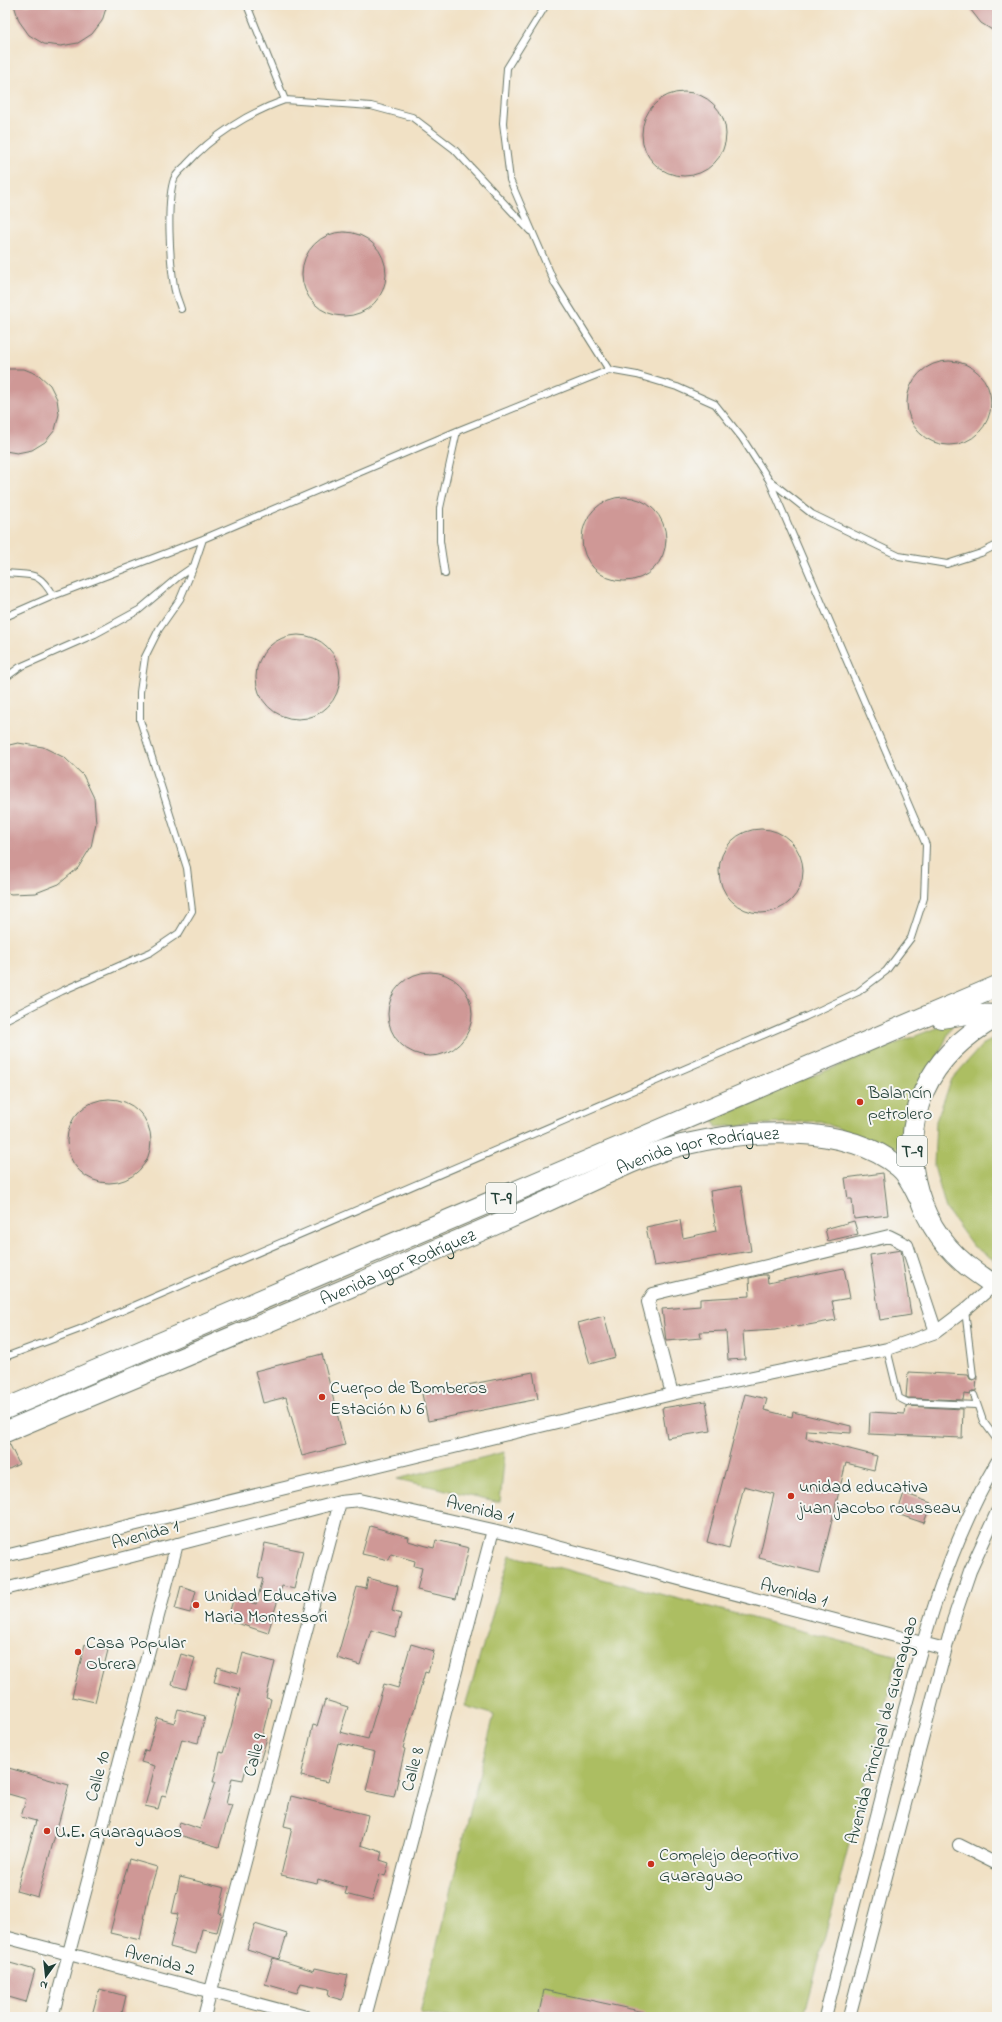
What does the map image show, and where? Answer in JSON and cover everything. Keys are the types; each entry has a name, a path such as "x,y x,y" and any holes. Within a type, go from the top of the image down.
{"highway":[{"name":"Avenida Igor Rodríguez","path":"5,1409 997,986"},
{"name":"Avenida Igor Rodríguez","path":"912,1022 967,1014 997,1016"},
{"name":"T-9","path":"996,1285 962,1262 943,1243 928,1220 918,1196 912,1169 912,1142 915,1116 924,1090 938,1067 955,1046 975,1029 997,1016"},
{"name":"Avenida Igor Rodríguez","path":"5,1432 428,1254 618,1169 680,1146 723,1138 753,1135 816,1134 865,1147 900,1167 907,1175 918,1196"}],"street":[{"path":"672,1394 648,1302 653,1294 890,1236 907,1245 936,1332"},
{"path":"5,1556 672,1394 887,1349 936,1332 996,1285"},
{"name":"Avenida Principal de Guaraguao","path":"825,2017 934,1604 958,1541 997,1462"},
{"name":"Avenida 1","path":"5,1589 340,1502 360,1500 493,1530 945,1649"},
{"name":"Calle 9","path":"204,2017 340,1502"},
{"path":"849,2017 953,1621 970,1571 997,1512"},
{"name":"Calle 8","path":"365,2017 493,1530"},
{"name":"Calle 10","path":"52,2017 177,1544"},
{"path":"959,1845 997,1864"},
{"name":"Avenida 2","path":"5,1937 306,2017"}],"lane":[{"path":"248,5 285,100"},
{"path":"546,5 507,68 503,123 510,180 555,284 609,370"},
{"path":"181,309 174,286 171,240 171,202 174,178 198,151 235,124 269,106 285,100 371,106 412,117 454,149 533,235"},
{"path":"5,617 53,596 203,539 457,431 609,370 637,375 677,387 715,404 742,438 769,480 926,845 924,898 911,938 886,971 858,992 805,1017 95,1322 5,1358"},
{"path":"445,574 440,541 440,508 457,431"},
{"path":"769,480 812,514 899,556 947,564 982,553 997,545"},
{"path":"5,1020 62,991 151,952 179,933 192,911 187,868 140,720 140,692 145,657 158,630 180,599 194,566 203,539"},
{"path":"5,678 20,666 95,634 139,610 178,577 194,566"},
{"path":"5,573 32,574 46,583 53,596"},
{"path":"965,1310 973,1376"},
{"path":"887,1349 900,1398 906,1402 976,1405"},
{"path":"974,1395 976,1405 983,1421 997,1440"}],"green space":[{"path":"954,1021 895,1152 820,1121 716,1127 712,1115"},
{"path":"997,1037 997,1262 973,1246 946,1209 934,1166 936,1121 952,1079 982,1045"},
{"path":"505,1452 500,1502 397,1479"},
{"name":"Complejo deportivo Guaraguao","path":"510,1555 898,1656 804,2017 435,2017 420,2013 494,1715 465,1706"}],"building":[{"path":"14,5 107,5 102,21 92,34 78,43 61,46 44,44 29,35 19,21"},
{"path":"967,5 997,5 997,33 981,23"},
{"path":"684,92 700,95 714,104 723,118 726,134 723,150 714,164 700,173 684,176 668,173 654,164 645,150 642,134 645,118 654,104 668,95"},
{"path":"344,232 360,235 374,244 383,258 386,274 383,290 374,304 360,313 344,316 328,313 314,304 305,290 302,274 305,258 314,244 328,235"},
{"path":"949,361 965,364 979,373 988,387 991,403 988,419 979,433 965,442 949,445 933,442 919,433 910,419 907,403 910,387 919,373 933,364"},
{"path":"5,369 24,369 39,375 50,385 57,399 59,414 55,430 45,442 32,450 17,453 5,451"},
{"path":"624,497 640,500 654,509 663,523 666,539 663,555 654,569 640,578 624,581 608,578 594,569 585,555 582,539 585,523 594,509 608,500"},
{"path":"298,635 314,638 328,647 337,661 340,677 337,693 328,707 314,716 298,719 282,716 268,707 259,693 256,677 259,661 268,647 282,638"},
{"path":"18,743 43,747 65,758 83,775 94,798 96,823 91,847 78,868 59,884 36,893 11,894 5,892 5,746"},
{"path":"761,829 777,832 791,841 800,855 803,871 800,887 791,901 777,910 761,913 745,910 731,901 722,887 719,871 722,855 731,841 745,832"},
{"path":"430,972 446,975 460,984 469,998 472,1014 469,1030 460,1044 446,1053 430,1056 414,1053 400,1044 391,1030 388,1014 391,998 400,984 414,975"},
{"path":"109,1099 125,1102 139,1111 148,1125 151,1141 148,1157 139,1171 125,1180 109,1183 93,1180 79,1171 70,1157 67,1141 70,1125 79,1111 93,1102"},
{"path":"883,1173 888,1215 854,1219 852,1199 848,1199 845,1178"},
{"path":"741,1186 751,1251 654,1266 646,1227 680,1220 683,1238 716,1231 710,1191"},
{"path":"854,1221 858,1234 828,1241 825,1229"},
{"path":"901,1250 911,1315 880,1320 870,1255"},
{"path":"844,1268 850,1298 832,1301 836,1320 797,1327 797,1325 775,1330 743,1332 745,1359 728,1360 726,1331 700,1332 701,1338 666,1341 662,1309 700,1306 700,1299 750,1296 749,1278 762,1275 767,1275 768,1283"},
{"path":"604,1316 615,1357 590,1364 578,1323"},
{"path":"322,1354 345,1445 302,1456 286,1397 263,1403 255,1371"},
{"path":"533,1372 538,1399 428,1421 422,1394"},
{"path":"908,1372 968,1375 970,1379 973,1380 977,1376 976,1391 972,1391 970,1395 964,1394 963,1400 908,1398 906,1397"},
{"name":"unidad educativa juan jacobo rousseau","path":"745,1394 767,1399 764,1410 792,1417 793,1412 851,1426 851,1433 807,1430 806,1438 877,1456 874,1470 846,1463 819,1573 759,1558 774,1494 744,1486 729,1548 707,1542"},
{"path":"706,1401 711,1431 667,1438 662,1408"},
{"path":"906,1406 963,1409 962,1438 869,1434 870,1412 905,1414"},
{"path":"5,1443 9,1443 19,1464 5,1471"},
{"path":"904,1493 931,1503 924,1523 897,1514"},
{"path":"370,1526 409,1537 408,1541 434,1548 436,1540 469,1548 456,1599 417,1590 422,1568 414,1566 415,1561 391,1554 389,1560 362,1554"},
{"path":"265,1543 303,1551 294,1589 282,1586 268,1633 227,1620 234,1597 256,1604 263,1579 258,1577"},
{"path":"368,1578 398,1586 392,1611 401,1614 395,1637 371,1630 360,1665 337,1658 357,1587 366,1589"},
{"path":"181,1586 196,1591 190,1613 175,1609"},
{"path":"85,1644 108,1650 95,1702 72,1697"},
{"path":"411,1644 434,1651 428,1673 425,1672 403,1748 405,1749 394,1797 366,1791 375,1752 338,1743 328,1782 301,1776 313,1725 317,1726 325,1700 348,1707 340,1732 368,1739 384,1684 398,1688"},
{"path":"243,1653 275,1662 266,1698 271,1699 262,1736 267,1738 260,1761 249,1757 243,1780 232,1778 226,1804 232,1805 219,1847 176,1834 180,1822 200,1829 215,1782 213,1782 220,1752 223,1753 240,1689 214,1682 218,1667 238,1673"},
{"path":"181,1654 195,1658 186,1689 172,1685"},
{"path":"178,1709 205,1716 198,1743 182,1739 166,1796 162,1795 158,1809 145,1806 155,1766 141,1762 145,1750 148,1751 157,1718 174,1723"},
{"path":"5,1767 69,1785 38,1897 16,1891 36,1821 21,1817 26,1799 5,1793"},
{"path":"291,1796 368,1815 361,1845 382,1852 380,1860 389,1863 385,1876 380,1874 372,1901 345,1894 347,1888 318,1879 317,1883 281,1875 292,1828 284,1826"},
{"path":"129,1859 157,1867 149,1894 140,1940 110,1933"},
{"path":"180,1877 225,1888 219,1913 222,1914 217,1932 202,1929 196,1954 170,1947 178,1914 172,1913"},
{"path":"255,1924 287,1934 279,1959 247,1949"},
{"path":"273,1958 314,1971 315,1968 348,1975 342,2000 328,1996 329,1989 301,1983 297,1993 265,1984"},
{"path":"10,1963 35,1970 26,2002 5,1996 5,1979"},
{"path":"99,1989 126,1996 121,2017 100,2017 92,2015"},
{"path":"544,1990 644,2012 644,2017 556,2017 539,2013"}],"place":[{"name":"Balancín petrolero","path":"860,1102"},
{"name":"Cuerpo de Bomberos Estación N 6","path":"322,1397"},
{"name":"unidad educativa juan jacobo rousseau","path":"791,1496"},
{"name":"Unidad Educativa Maria Montessori","path":"196,1605"},
{"name":"Casa Popular Obrera","path":"78,1652"},
{"name":"U.E. Guaraguaos","path":"47,1831"},
{"name":"Complejo deportivo Guaraguao","path":"651,1864"}]}
